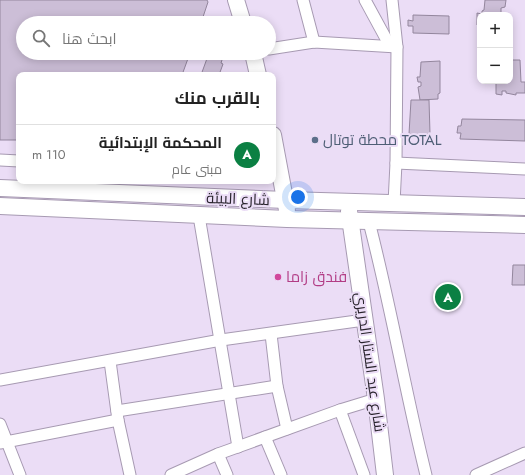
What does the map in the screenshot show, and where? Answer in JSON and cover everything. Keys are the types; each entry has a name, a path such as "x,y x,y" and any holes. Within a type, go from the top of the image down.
{"main road":[{"path":"236,0 241,16"},
{"path":"255,60 257,72"},
{"path":"277,171 286,200 288,219"},
{"name":"شارع البيئة","path":"0,188 159,196 525,207"},
{"path":"34,189 35,207"},
{"path":"159,196 159,214"},
{"name":"شارع عبد الستار الدريري","path":"348,202 376,399 385,475"},
{"path":"0,206 199,216 525,226"}],"street":[{"path":"303,0 314,42"},
{"path":"365,0 394,47"},
{"path":"392,0 396,163 394,203"},
{"path":"276,48 314,42 394,47"},
{"path":"0,160 16,161"},
{"path":"396,163 525,169"},
{"path":"199,216 238,447"},
{"path":"369,222 383,275 415,432 426,475"},
{"path":"0,380 220,340 364,320"},
{"path":"270,334 277,386 287,429"},
{"path":"110,361 118,416 130,475"},
{"path":"4,442 118,416 277,386"},
{"path":"174,474 218,454 340,410 376,399"},
{"path":"340,410 364,475"},
{"path":"0,424 4,442 20,475"},
{"path":"265,437 281,475"},
{"path":"218,454 227,475"},
{"path":"476,475 525,454"}],"building":[{"path":"0,0 207,0 208,2 203,16 16,16 16,60 187,60 183,72 16,72 16,140 0,140"},
{"path":"485,0 506,0 505,7 501,8 501,12 482,12 484,10"},
{"path":"413,15 449,16 449,34 413,33 413,26 408,26 408,20 413,21"},
{"path":"206,60 222,60 221,63 223,64 220,72 202,72"},
{"path":"513,60 520,60 521,82 525,82 525,93 516,93 516,95 502,91 502,95 496,94 496,84 513,84"},
{"path":"440,61 440,93 438,94 438,99 420,100 418,87 421,86 421,82 418,82 417,77 420,77 421,62"},
{"path":"411,100 429,100 430,134 423,134 422,139 417,139 416,135 409,134"},
{"path":"462,119 525,120 525,141 460,139 461,133 457,133 458,126 461,126"},
{"path":"513,265 525,265 525,285 512,285"}],"place":[{"name":"محطة توتال TOTAL","path":"315,140"},
{"name":"فندق زاما","path":"278,277"},
{"name":"المحكمة الإبتدائية","path":"448,297"}]}
